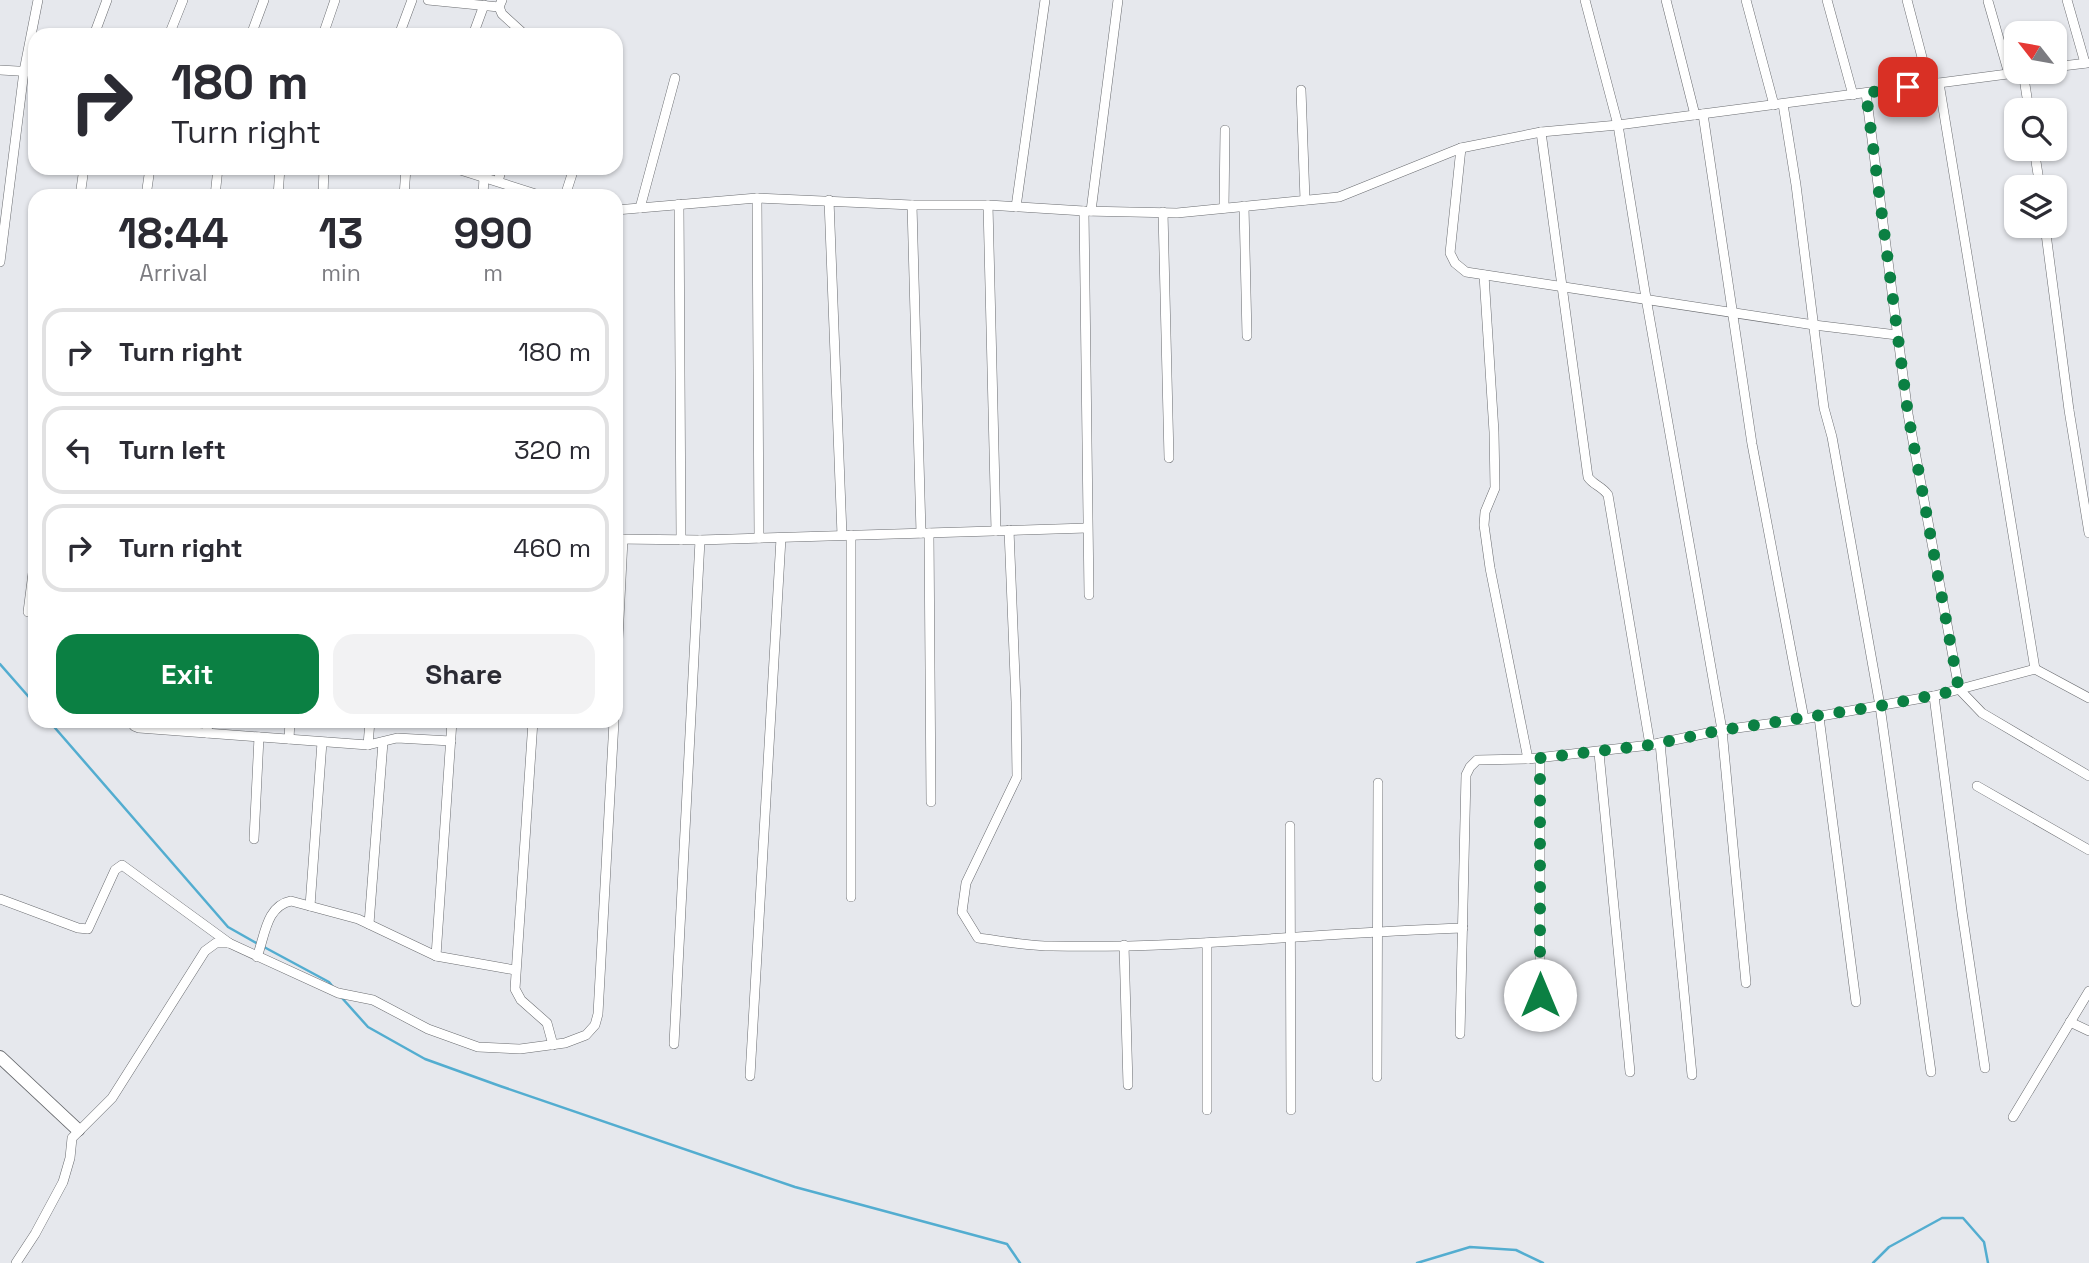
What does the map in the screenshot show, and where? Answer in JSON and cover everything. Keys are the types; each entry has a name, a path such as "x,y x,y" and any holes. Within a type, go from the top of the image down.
{"street":[{"path":"32,28 38,0"},
{"path":"97,28 107,0"},
{"path":"172,28 183,0"},
{"path":"254,28 264,0"},
{"path":"325,28 335,0"},
{"path":"402,28 412,0"},
{"path":"432,0 501,4 502,14 517,28"},
{"path":"1016,207 1045,0"},
{"path":"1089,595 1088,211 1118,0"},
{"path":"1585,0 1618,125 1722,730 1746,983"},
{"path":"1667,0 1699,114 1733,312 1752,444 1804,719"},
{"path":"1746,0 1779,105 1797,185 1825,408 1880,706 1931,1072"},
{"path":"1827,0 1853,94"},
{"path":"1907,0 1934,84 2035,669"},
{"path":"2067,0 2087,63 2067,65"},
{"path":"1988,1 2004,57"},
{"path":"476,28 484,5"},
{"path":"0,261 28,51"},
{"path":"0,70 28,71"},
{"path":"623,209 757,198 1163,212 1339,197 1461,148 1541,132 1618,125 2004,75"},
{"path":"640,208 675,78"},
{"path":"1301,90 1305,200"},
{"path":"1866,93 1908,414 1959,690 1982,713 2089,776"},
{"path":"1224,208 1225,130"},
{"path":"1541,132 1588,477 1608,495 1655,744 1692,1076"},
{"path":"1461,148 1450,253 1455,263 1466,272 1814,325 1897,335"},
{"path":"477,175 521,189"},
{"path":"498,181 500,175"},
{"path":"483,189 484,177"},
{"path":"757,198 759,538"},
{"path":"829,200 847,535 851,897"},
{"path":"679,204 681,540"},
{"path":"912,205 925,533 931,802"},
{"path":"989,205 996,531"},
{"path":"1244,206 1247,336"},
{"path":"1163,212 1169,458"},
{"path":"2047,238 2069,410 2089,533"},
{"path":"1484,275 1495,488 1485,512 1484,525 1528,759"},
{"path":"623,539 701,540 1087,528"},
{"path":"1009,530 1017,777 966,883 962,912 978,938 1050,946 1124,945 1207,943 1463,928"},
{"path":"750,1076 780,538"},
{"path":"674,1044 701,540"},
{"path":"1460,1034 1466,775 1476,760 1540,758 1655,744 1722,730 1819,717 1934,696 2035,669 2089,698"},
{"path":"1934,696 1985,1068"},
{"path":"1819,717 1856,1002"},
{"path":"139,728 368,745 397,738 451,741"},
{"path":"207,728 207,733"},
{"path":"289,739 290,728"},
{"path":"368,745 369,728"},
{"path":"436,956 452,728"},
{"path":"532,728 515,970 517,995 547,1023 553,1045"},
{"path":"0,899 78,928 88,929 115,870 122,865 229,943 338,993 373,1000 428,1028 478,1047 520,1049 565,1043 586,1035 595,1025 598,1014 614,728"},
{"path":"254,839 259,737"},
{"path":"310,906 322,742"},
{"path":"369,924 383,742"},
{"path":"1599,752 1630,1072"},
{"path":"1540,758 1540,995"},
{"path":"1377,1077 1378,783"},
{"path":"1977,786 2089,850"},
{"path":"1290,826 1291,1110"},
{"path":"257,957 273,911 282,903 291,901 347,915 436,956 515,970"},
{"path":"16,1263 63,1182 70,1158 70,1147 78,1130 112,1098 205,951 216,943 229,943"},
{"path":"1207,943 1208,1110"},
{"path":"1124,945 1128,1085"},
{"path":"2013,1117 2089,991"},
{"path":"2070,1022 2089,1031"},
{"path":"0,1057 78,1130"}],"waterway":[{"path":"0,664 28,696"},
{"path":"55,728 228,927 258,944"},
{"path":"264,947 329,982 333,987"},
{"path":"342,998 368,1027 425,1059 795,1187 1007,1244 1020,1263"},
{"path":"1873,1263 1889,1247 1942,1218 1963,1218 1984,1242 1988,1263"},
{"path":"1417,1263 1470,1247 1516,1250 1543,1263"}],"route":[{"path":"1540,995 1540,758 1650,745 1722,730 1804,719 1959,690 1908,414 1866,93 1908,87"}]}
